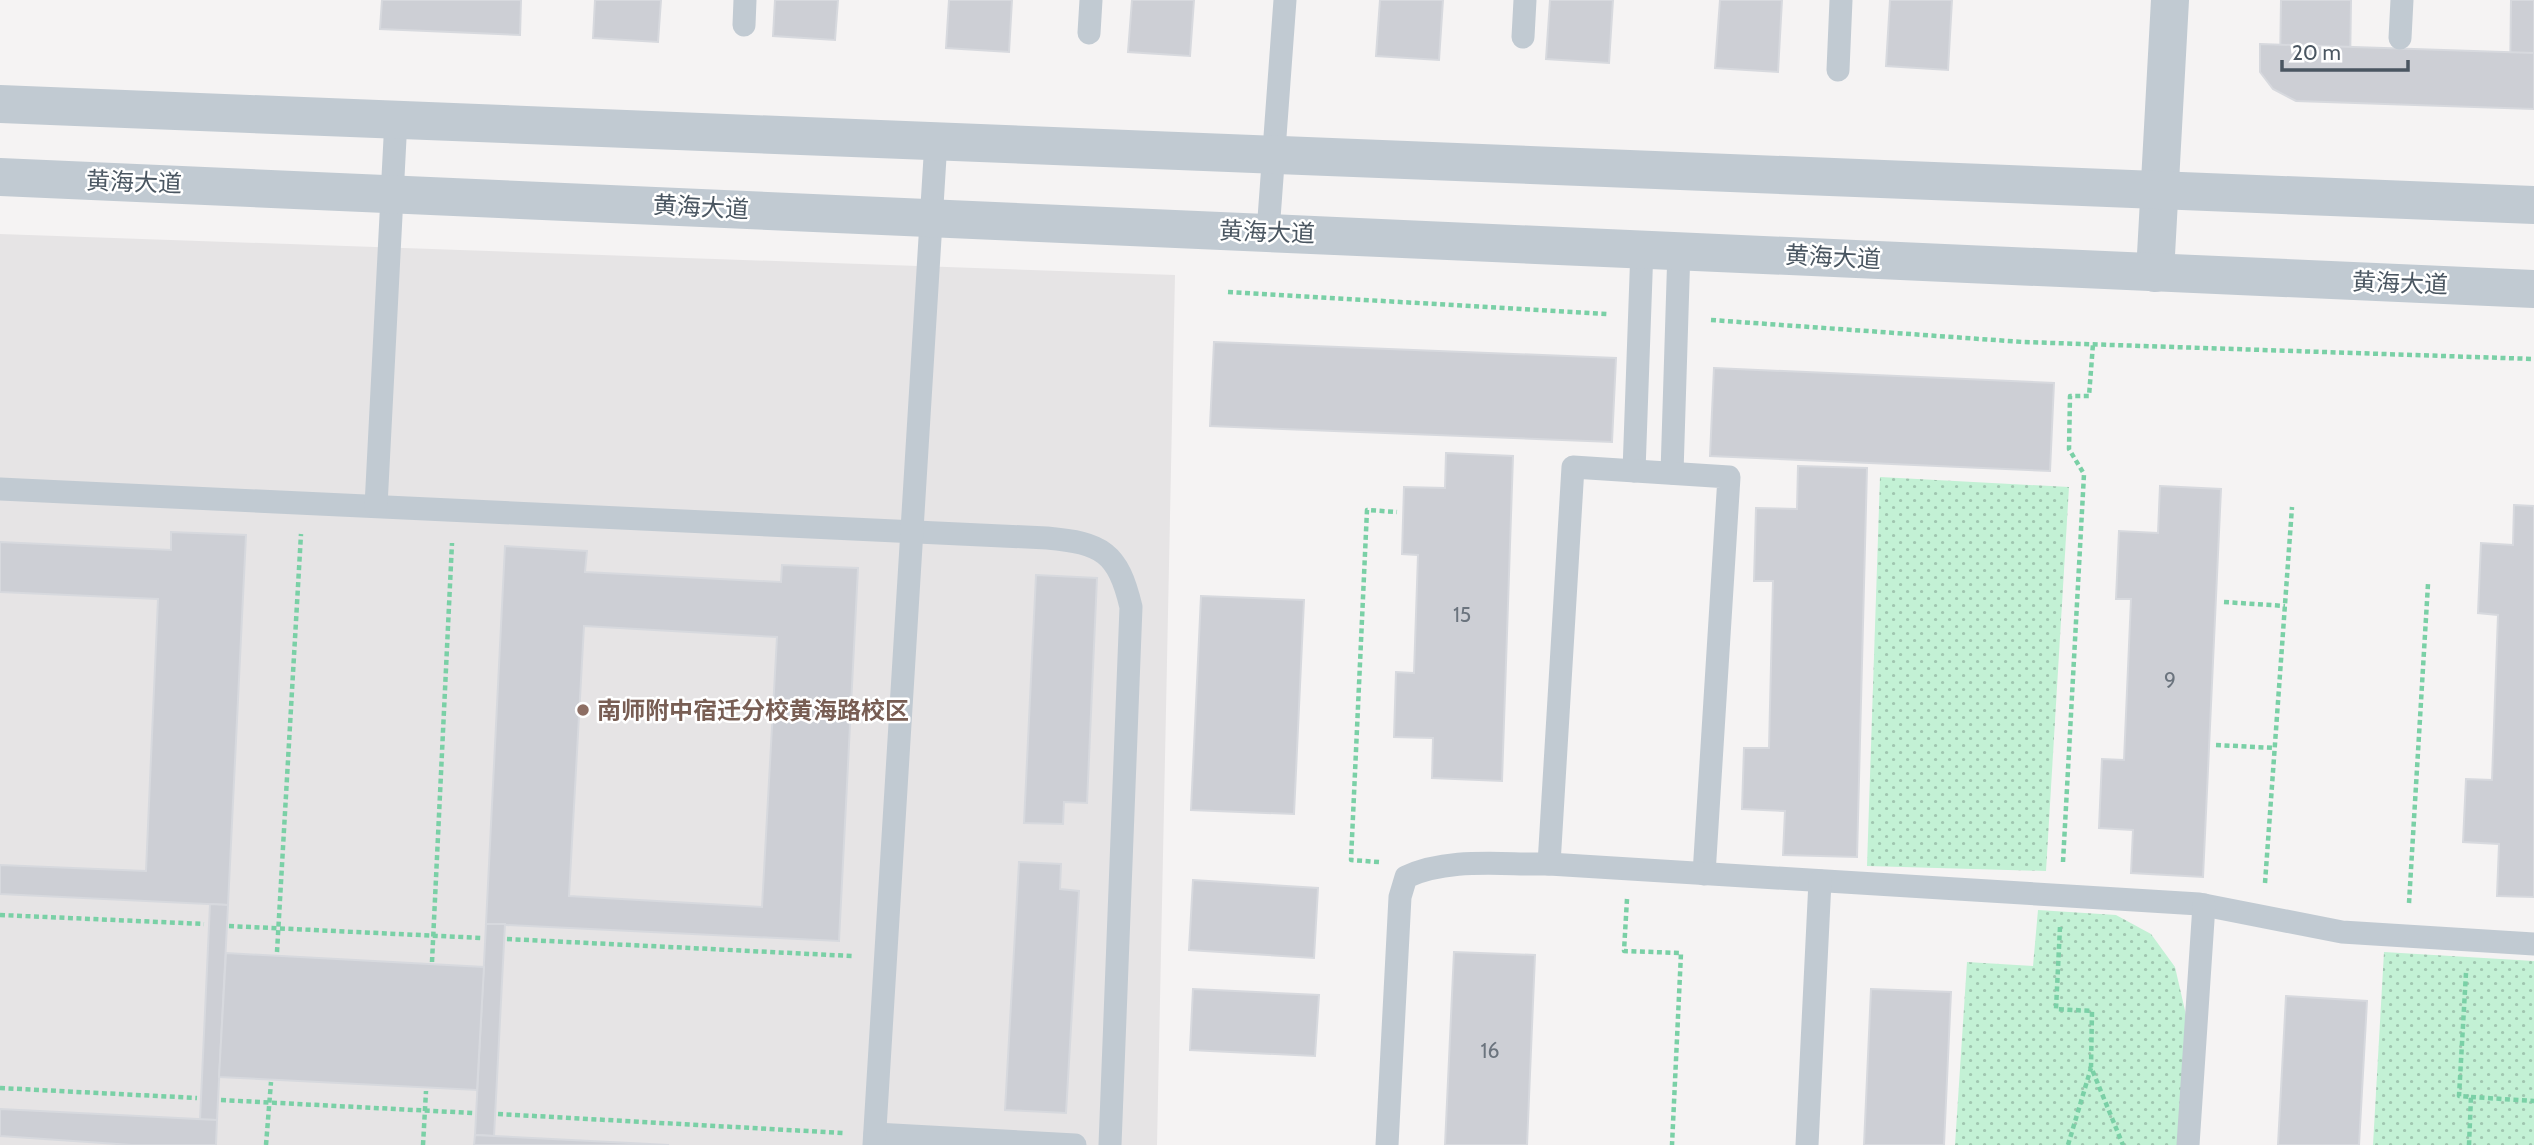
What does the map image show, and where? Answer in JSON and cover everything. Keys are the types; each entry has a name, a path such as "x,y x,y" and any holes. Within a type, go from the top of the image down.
{"street":[{"path":"2155,273 2170,0"},
{"path":"0,104 2534,205"},
{"name":"黄海大道","path":"0,177 2534,289"}],"lane":[{"path":"744,25 745,0"},
{"path":"1089,33 1091,0"},
{"path":"1268,232 1285,0"},
{"path":"1523,37 1525,0"},
{"path":"1839,70 1841,0"},
{"path":"2400,38 2402,0"},
{"path":"376,506 396,119"},
{"path":"936,141 875,1140 1076,1145"},
{"path":"1634,471 1640,316 1661,249"},
{"path":"1661,249 1677,318 1672,473"},
{"path":"1549,864 1573,467 1672,473 1729,477 1704,874"},
{"path":"0,489 1070,540 1088,545 1112,558 1124,577 1130,607 1110,1145"},
{"path":"1387,1145 1400,897 1406,877 1424,868 1446,865 1549,864 2061,895 2204,905 2342,932 2534,944"},
{"path":"1807,1145 1820,881"},
{"path":"2188,1145 2204,905"}],"path":[{"path":"1227,292 1640,316"},
{"path":"1677,318 2023,342 2534,359"},
{"path":"2068,1145 2091,1067 2092,1011 2056,1009 2084,474 2069,449 2070,396 2089,396 2093,344"},
{"path":"277,952 302,503"},
{"path":"2263,916 2292,507"},
{"path":"432,962 453,510"},
{"path":"1397,512 1367,510 1351,860 1446,865"},
{"path":"2407,936 2428,583"},
{"path":"2224,602 2285,606"},
{"path":"2216,746 2275,748"},
{"path":"1628,869 1625,951 1681,954 1672,1145"},
{"path":"0,915 204,925"},
{"path":"229,926 482,938"},
{"path":"507,939 886,957"},
{"path":"2468,939 2459,1096 2534,1101"},
{"path":"2091,1067 2123,1145"},
{"path":"266,1145 271,1082"},
{"path":"0,1088 197,1098"},
{"path":"424,1145 426,1091"},
{"path":"2469,1145 2471,1097"},
{"path":"221,1100 473,1113"},
{"path":"498,1114 875,1140"}],"shaded area":[{"name":"南师附中宿迁分校黄海路校区","path":"0,234 1175,275 1157,1145 0,1145"}],"green space":[{"path":"1880,477 2069,487 2046,871 1867,866"},
{"path":"2038,910 2116,915 2151,934 2175,967 2189,1028 2182,1145 1955,1145 1967,962 2033,966"},
{"path":"2384,952 2534,961 2534,1145 2373,1145"}],"building":[{"path":"382,0 521,0 520,35 380,29"},
{"path":"595,0 661,0 658,42 593,38"},
{"path":"775,0 838,0 835,40 773,36"},
{"path":"949,0 1012,0 1009,52 946,48"},
{"path":"1132,0 1194,0 1190,56 1128,52"},
{"path":"1380,0 1443,0 1439,60 1376,56"},
{"path":"1550,0 1613,0 1609,63 1546,59"},
{"path":"1720,0 1782,0 1778,72 1715,68"},
{"path":"1890,0 1952,0 1948,70 1886,66"},
{"path":"2281,0 2351,0 2350,69 2280,67"},
{"path":"2511,0 2534,0 2534,81 2510,81"},
{"path":"2260,44 2534,53 2534,109 2296,101 2273,89 2260,72"},
{"path":"1214,342 1616,358 1612,442 1210,426"},
{"path":"1714,368 2054,383 2050,471 1710,456"},
{"path":"1446,453 1513,456 1502,781 1432,778 1433,738 1394,737 1396,672 1414,673 1418,555 1402,554 1404,487 1445,488"},
{"path":"1798,466 1867,468 1857,857 1783,855 1785,811 1742,809 1744,748 1769,748 1773,581 1754,581 1756,508 1797,509"},
{"path":"2160,486 2221,489 2203,877 2131,873 2133,830 2099,828 2102,759 2124,760 2131,599 2116,599 2119,531 2158,533"},
{"path":"2514,505 2534,506 2534,897 2497,896 2499,844 2463,842 2466,779 2492,780 2498,615 2478,613 2481,543 2513,545"},
{"path":"171,532 246,535 228,905 0,894 0,865 146,871 158,599 0,592 0,542 171,550"},
{"path":"505,546 587,551 585,572 781,582 782,565 858,568 839,941 486,924","holes":["584,626 777,637 762,907 569,896"]},
{"path":"1036,575 1097,578 1087,803 1064,802 1063,824 1024,823"},
{"path":"1201,596 1304,600 1294,814 1191,810"},
{"path":"1019,862 1061,864 1060,889 1079,891 1066,1113 1005,1110"},
{"path":"1193,880 1318,888 1314,958 1189,950"},
{"path":"210,904 228,905 217,1120 200,1120"},
{"path":"486,924 505,924 494,1136 475,1135"},
{"path":"1454,952 1535,955 1527,1145 1445,1145"},
{"path":"226,953 484,967 477,1090 219,1077"},
{"path":"1193,989 1319,995 1315,1056 1190,1050"},
{"path":"1871,989 1951,992 1944,1145 1864,1145"},
{"path":"2286,996 2367,1001 2359,1145 2278,1145"},
{"path":"0,1109 217,1120 216,1145 132,1145 0,1136"},
{"path":"475,1135 494,1136 669,1145 474,1145"}],"place":[{"name":"南师附中宿迁分校黄海路校区","path":"583,710"}]}
